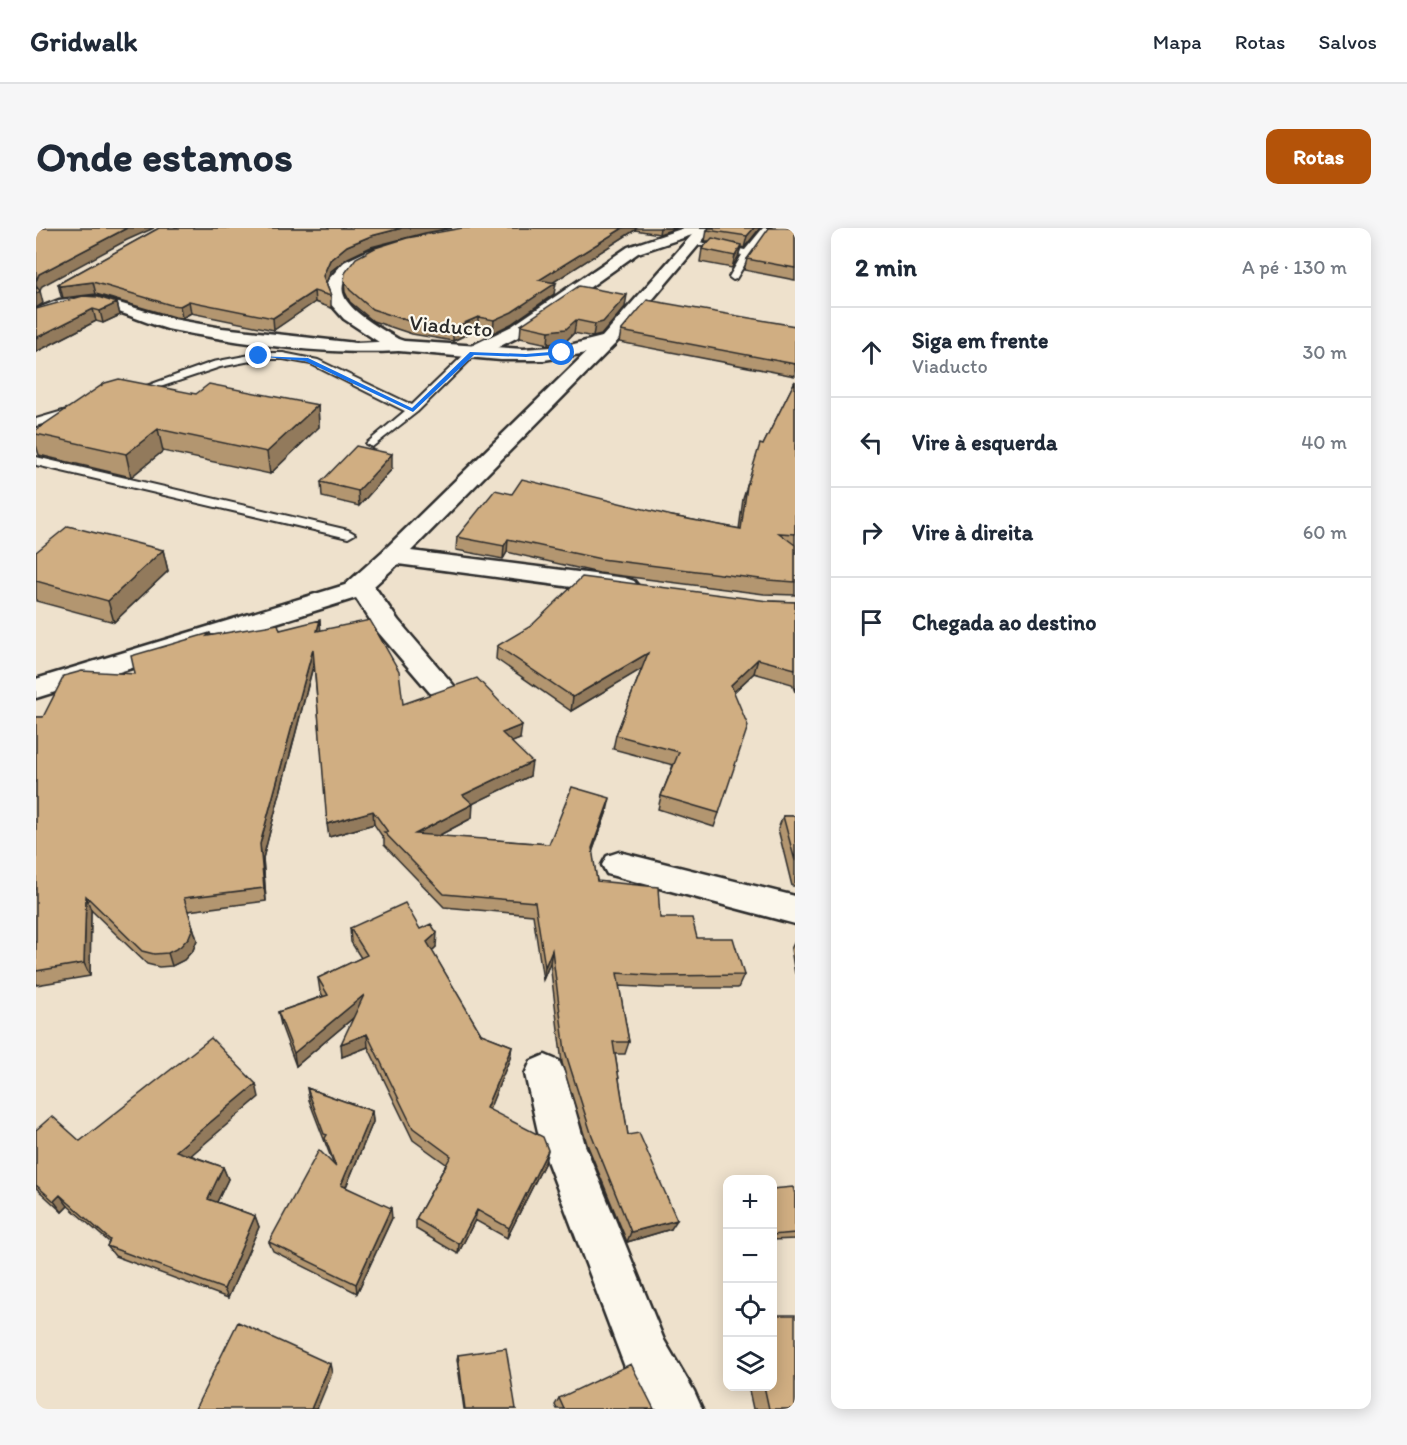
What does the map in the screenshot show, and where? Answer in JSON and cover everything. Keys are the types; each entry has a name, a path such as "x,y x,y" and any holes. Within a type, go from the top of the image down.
{"street":[{"path":"36,689 341,595 361,586 608,341 696,235 706,228"},
{"path":"472,353 518,330 633,250 696,235"},
{"name":"Viaducto","path":"411,245 379,252 354,262 339,275 333,288 335,300 347,313 398,346 526,356 587,349 608,341"},
{"path":"36,315 54,298 99,301 145,318 222,333 356,348 398,346"},
{"path":"392,556 647,589"},
{"path":"361,586 388,626 442,688"},
{"path":"619,865 795,910"},
{"path":"545,1074 563,1145 628,1313 646,1357 676,1409"}],"lane":[{"path":"734,277 747,252 767,228"},
{"path":"696,235 747,252"},
{"path":"372,444 413,410 472,353"},
{"path":"126,394 231,360 259,356 285,357 314,362 413,410"},
{"path":"36,423 92,405"},
{"path":"36,461 348,534"}],"building":[{"path":"36,228 127,228 39,274 36,281"},
{"path":"159,228 402,228 371,236 347,246 330,260 323,276 331,296 314,291 273,318 189,301 180,306 171,305 93,282 60,286 58,284"},
{"path":"462,228 623,228 539,280 556,283 512,312 494,320 478,317 453,328 412,322 372,309 350,290 344,281 345,273 356,258 375,248 407,238"},
{"path":"709,228 754,228 747,236 707,230"},
{"path":"769,228 795,228 795,268 747,259"},
{"path":"712,238 741,245 735,256 702,249"},
{"path":"579,286 627,295 603,322 595,324 576,320 566,329 549,331 521,325"},
{"path":"83,296 98,297 117,303 100,311 93,309 36,338 36,309"},
{"path":"647,300 795,326 795,364 621,331"},
{"path":"119,379 196,394 209,384 318,405 267,452 158,429 126,454 36,434 36,430 105,383"},
{"path":"795,381 795,534 779,533 795,545 795,582 601,559 508,539 504,546 457,537 495,490 512,494 522,479 672,516 741,529 747,486 760,444 763,445"},
{"path":"356,446 392,454 358,491 321,482"},
{"path":"68,526 163,550 108,601 36,581 36,552"},
{"path":"582,577 768,601 795,602 795,669 758,659 731,685 748,726 719,813 661,796 679,752 616,735 648,653 573,697 497,646 531,626"},
{"path":"320,620 317,631 370,620 399,671 403,704 477,678 522,725 502,733 532,762 463,795 473,804 415,834 549,844 572,787 610,798 592,848 597,881 658,887 660,918 692,918 697,938 733,938 744,975 664,976 617,973 629,1042 613,1042 628,1135 639,1133 677,1220 631,1232 591,1133 565,1051 552,950 545,967 535,902 444,894 384,832 388,832 373,811 327,824 313,649 260,844 264,888 184,898 193,927 189,937 180,947 168,953 154,954 142,951 86,896 84,963 36,971 36,717 43,717 64,676 82,671 135,674 131,656 210,633 207,636 278,624 280,630"},
{"path":"783,816 795,816 795,861"},
{"path":"405,903 420,929 431,924 437,933 427,942 481,1034 512,1046 486,1108 543,1137 548,1150 509,1228 477,1210 459,1244 416,1219 451,1156 413,1128 367,1034 341,1044 364,995 294,1053 278,1012 328,995 318,978 367,955 350,928"},
{"path":"211,1038 256,1084 176,1151 223,1167 208,1199 255,1216 224,1289 107,1246 110,1240 60,1195 54,1201 36,1185 36,1130 52,1116 80,1141"},
{"path":"307,1088 372,1111 341,1185 391,1208 356,1284 269,1242 319,1150 336,1167 325,1138 327,1135 324,1134"},
{"path":"793,1187 795,1233 777,1235 777,1189"},
{"path":"777,1315 795,1315 795,1409 769,1409 765,1391 777,1391"},
{"path":"238,1322 330,1364 311,1409 195,1409"},
{"path":"506,1348 516,1409 465,1409 458,1355"},
{"path":"631,1364 654,1409 564,1409 559,1398"}],"route":[{"path":"259,356 306,359 413,410 472,353 526,356 562,353"}]}
